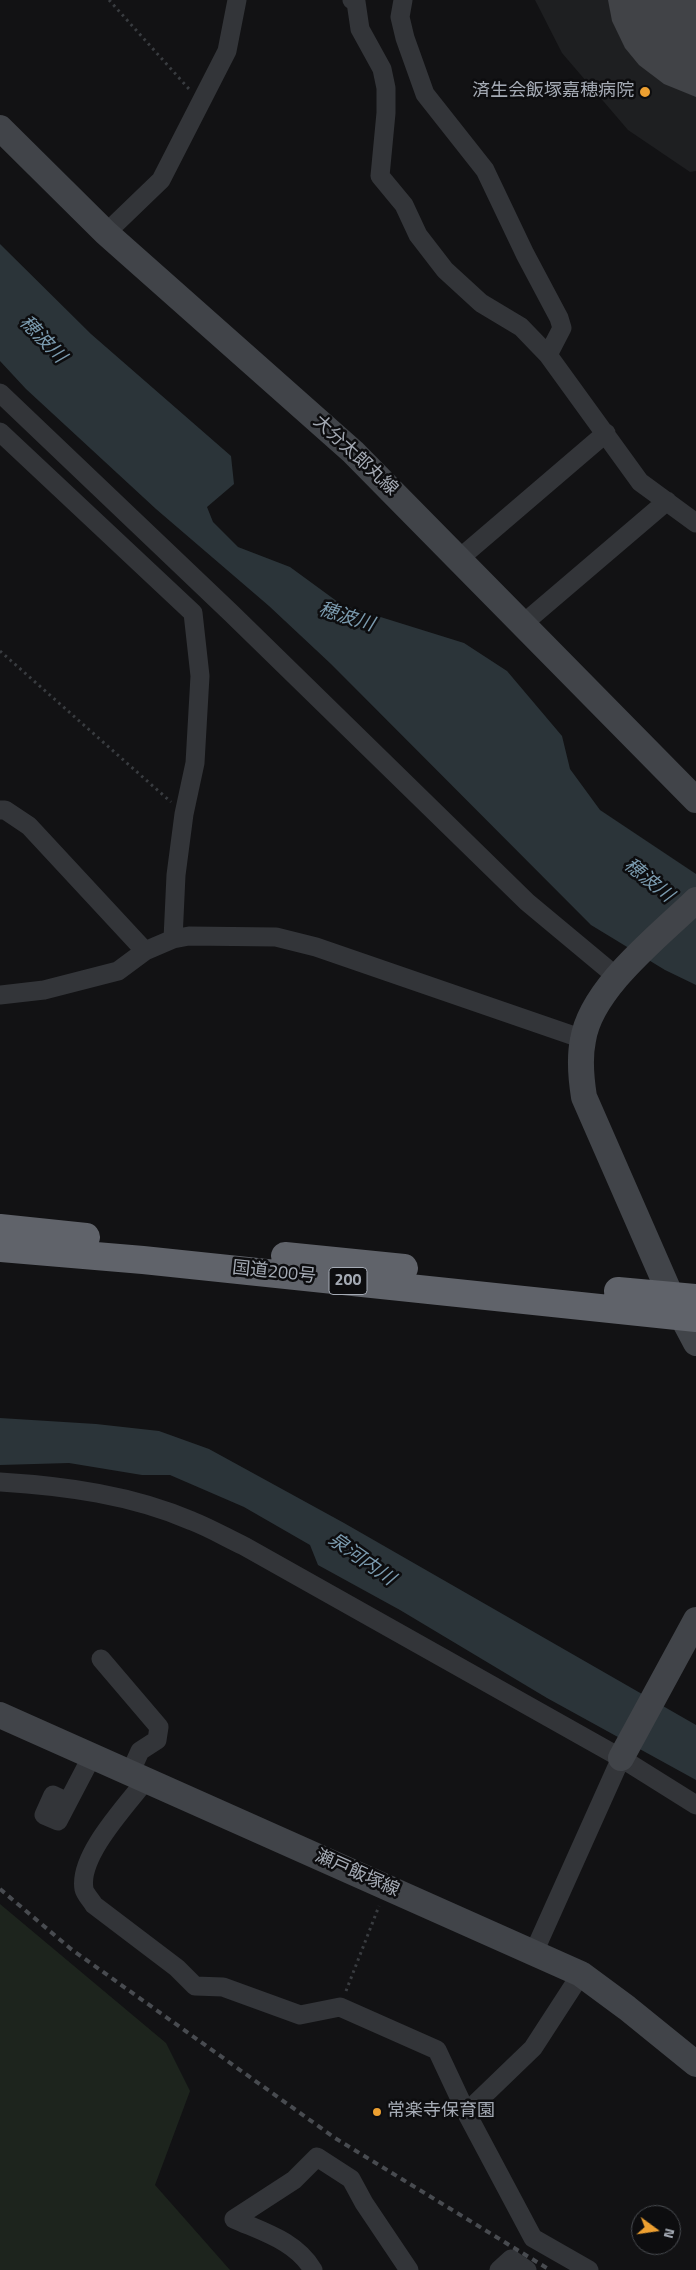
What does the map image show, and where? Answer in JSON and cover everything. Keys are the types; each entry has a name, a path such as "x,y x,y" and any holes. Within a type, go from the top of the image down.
{"highway":[{"name":"国道200号","path":"0,1228 686,1307"},
{"name":"国道200号","path":"0,1248 686,1307"}],"main road":[{"name":"大分太郎丸線","path":"0,128 106,233 353,452 460,558 696,800"},
{"path":"696,900 617,977 596,1004 583,1039 580,1074 584,1097 686,1307 696,1343"},
{"path":"620,1758 696,1620"},
{"name":"瀬戸飯塚線","path":"0,1715 581,1974 627,2008 696,2064"}],"street":[{"path":"106,233 161,180 228,51 237,0"},
{"path":"352,0 356,2 360,29 382,69 386,88 386,113 380,176 404,205 418,235 445,270 481,303 521,327 548,355 640,482 696,523"},
{"path":"403,0 400,17 405,38 425,94 485,170 525,254 559,318 562,328 548,355"},
{"path":"0,393 224,606 527,902 617,977"},
{"path":"0,432 193,613 200,676 195,762 184,814 176,875 174,939"},
{"path":"460,558 606,433"},
{"path":"524,623 667,501"},
{"path":"0,810 5,810 29,826 144,951"},
{"path":"0,995 44,990 118,970 144,951 174,939 189,936 276,937 316,947 583,1039"},
{"path":"0,1482 54,1485 149,1506 191,1520 244,1546 620,1758 696,1805"},
{"path":"101,1660 159,1727 157,1740 140,1751 138,1777 92,1852 83,1876 84,1891 94,1905 177,1968 195,1986 223,1987 300,2015 340,2007 437,2050 467,2114 534,2238 590,2270"},
{"path":"68,1802 92,1756"},
{"path":"534,1952 620,1758"},
{"path":"467,2114 476,2102 533,2048 581,1974"},
{"path":"313,2270 307,2259 288,2243 234,2219 294,2180 317,2157 351,2179 364,2203 409,2270"},
{"path":"499,2270 511,2259 527,2270"}],"path":[{"path":"108,0 201,103"},
{"path":"0,651 184,814"},
{"path":"340,2007 386,1887"}],"shaded area":[{"name":"済生会飯塚嘉穂病院","path":"535,0 696,0 696,171 690,172 628,130 562,53"},
{"path":"0,1904 166,2043 190,2091 155,2185 230,2270 0,2270"}],"water":[{"name":"穂波川","path":"0,244 91,334 231,456 234,484 207,507 213,522 238,547 290,567 342,605 464,643 507,671 562,736 570,769 600,810 696,874 696,985 665,970 591,925 331,664 269,606 156,509 26,389 0,361"},
{"name":"泉河内川","path":"0,1418 96,1424 159,1431 209,1449 344,1523 696,1725 696,1780 547,1698 400,1610 318,1565 310,1545 244,1507 170,1475 142,1475 69,1463 0,1465"}],"building":[{"path":"608,0 696,0 696,97 664,84 639,65 625,48 612,21"}],"railway":[{"path":"0,1889 71,1949 335,2138 550,2270"}],"place":[{"name":"済生会飯塚嘉穂病院","path":"645,92"},
{"name":"常楽寺保育園","path":"377,2112"}]}
